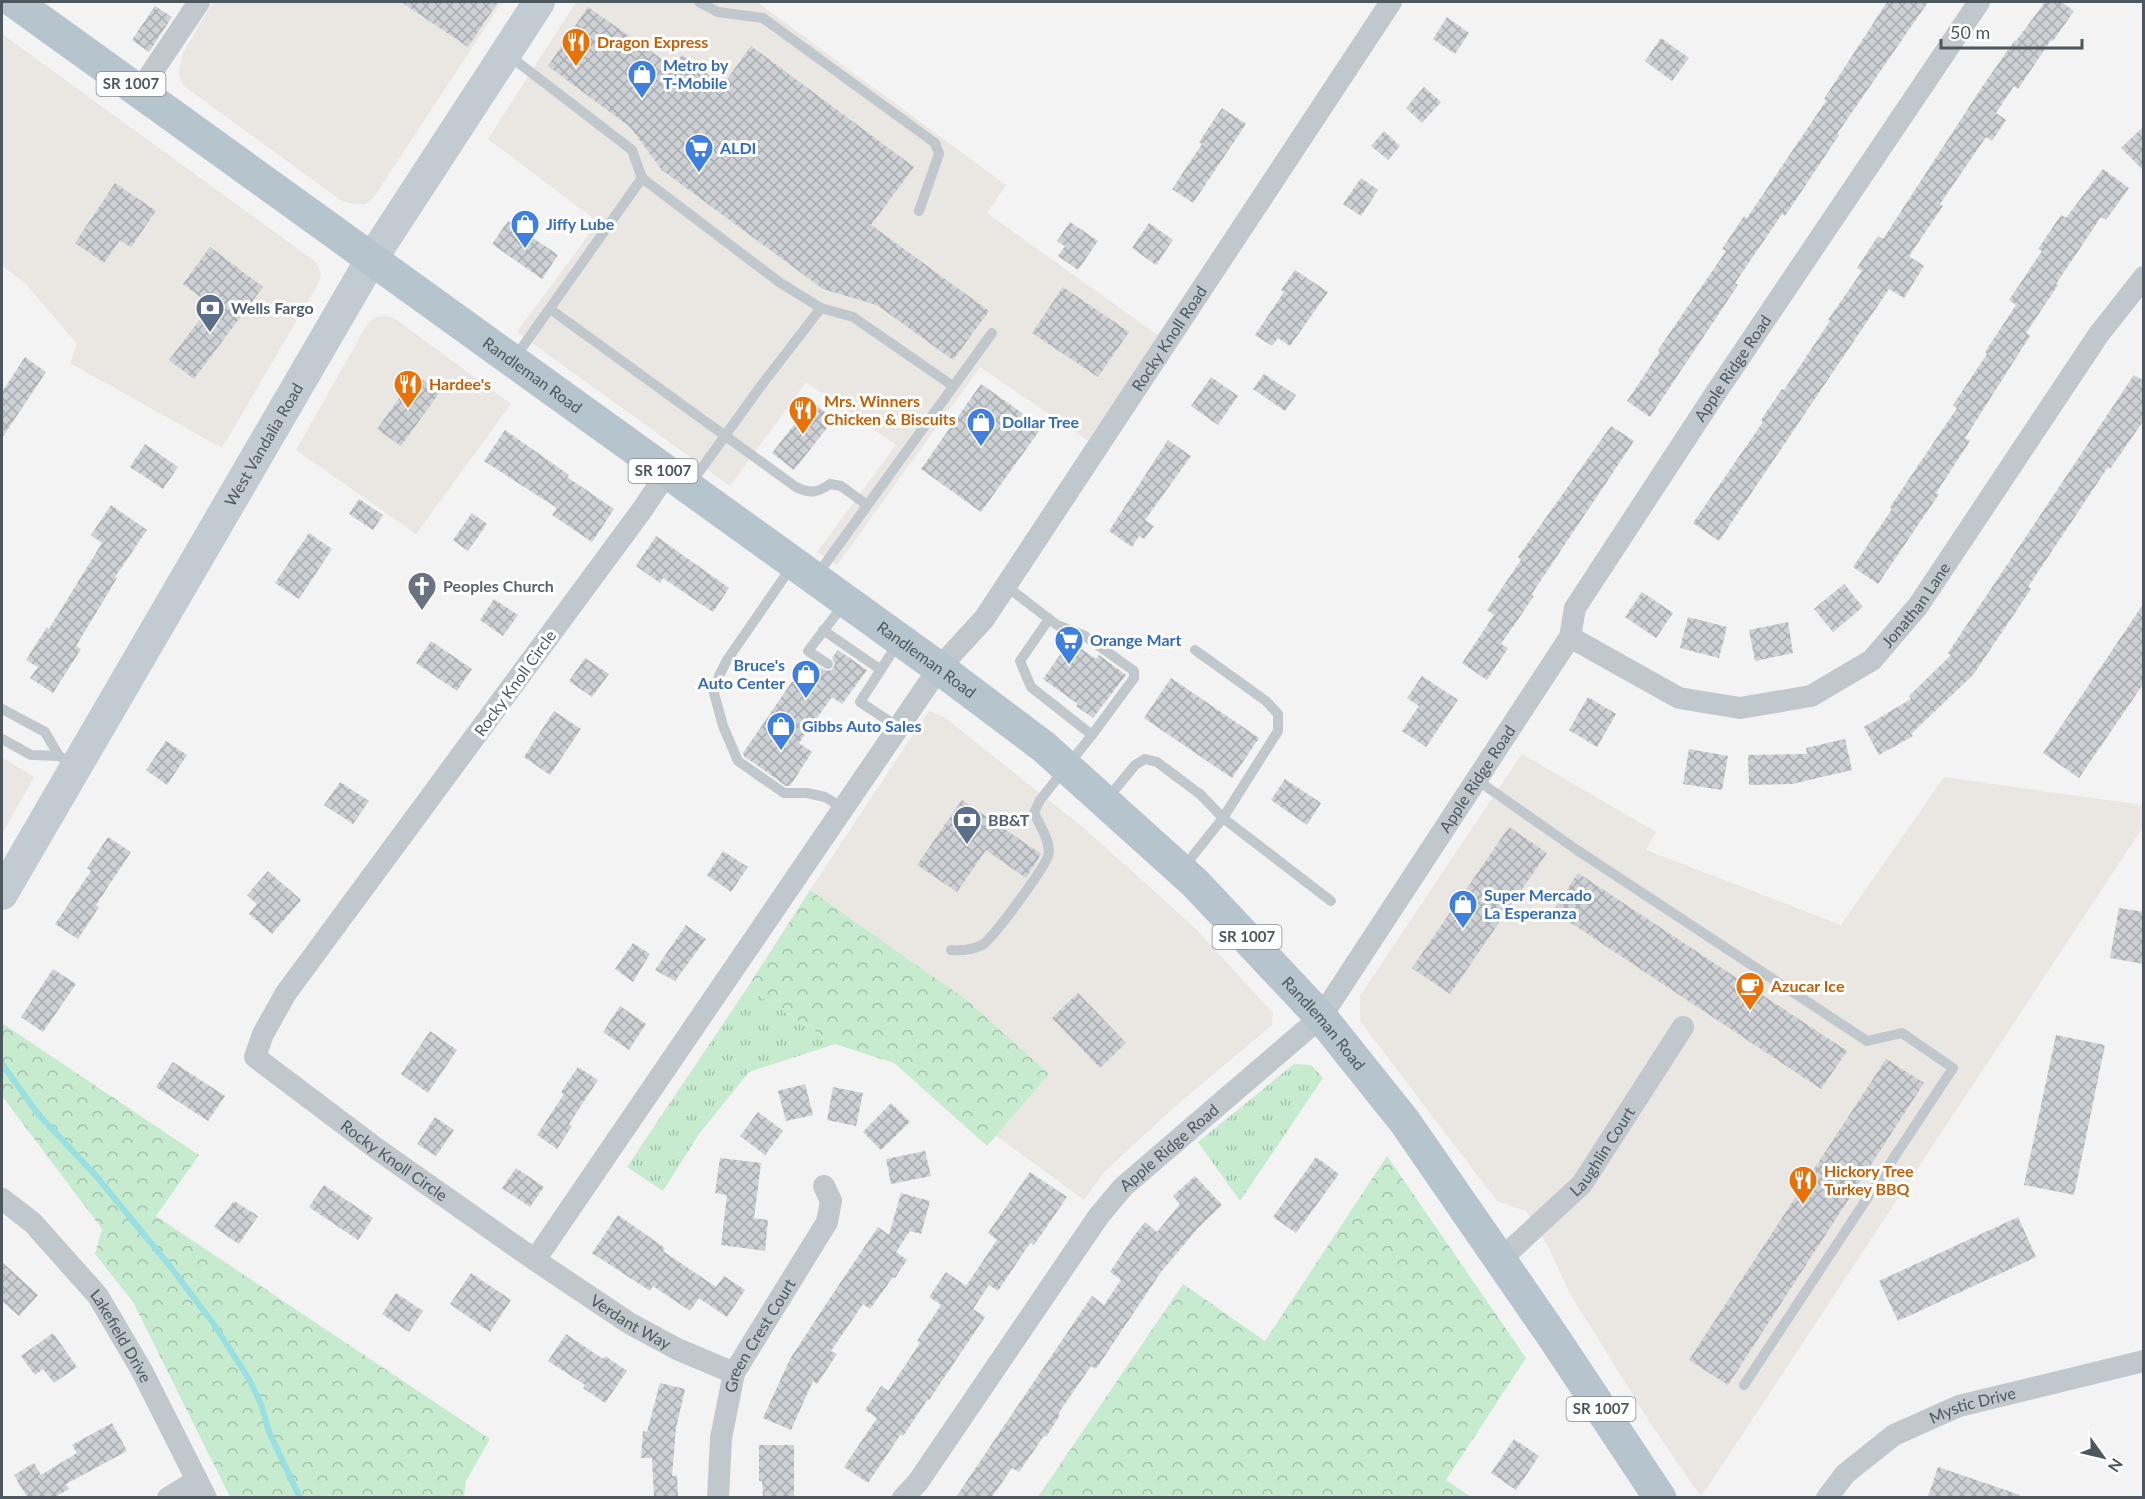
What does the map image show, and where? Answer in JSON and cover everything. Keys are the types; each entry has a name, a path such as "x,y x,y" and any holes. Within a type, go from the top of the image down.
{"main road":[{"name":"Randleman Road","path":"15,2 939,668 1044,747 1181,871 1256,946 1322,1017 1405,1122 1660,1497"},
{"name":"West Vandalia Road","path":"2,894 68,761 371,260 539,2"}],"street":[{"path":"140,90 199,2"},
{"name":"Rocky Knoll Road","path":"939,668 984,619 1391,2"},
{"name":"Apple Ridge Road","path":"903,1497 918,1482 1098,1217 1123,1188 1322,1017 1570,637 1575,608 1713,397 1979,2"},
{"name":"Jonathan Lane","path":"1570,637 1679,698 1740,708 1811,696 1872,660 1918,606 2099,334 2144,277"},
{"name":"Rocky Knoll Circle","path":"535,1260 377,1149 255,1057 263,1034 286,993 642,510 677,481"},
{"path":"535,1260 939,668"},
{"name":"Laughlin Court","path":"1500,1260 1582,1184 1683,1027"},
{"name":"Green Crest Court","path":"718,1497 721,1438 734,1373 827,1222 831,1201 824,1186"},
{"name":"Lakefield Drive","path":"2,1199 33,1223 98,1296 142,1371 202,1489"},
{"name":"Verdant Way","path":"535,1260 629,1323 677,1349 734,1373"},
{"name":"Mystic Drive","path":"1827,1497 1845,1474 1894,1435 1959,1406 2144,1361"},
{"path":"168,1497 202,1489"}],"lane":[{"path":"699,2 718,12 763,18 935,143 939,154 919,211"},
{"path":"506,53 632,150 642,178 779,282 820,308 853,317 953,386"},
{"path":"512,362 642,178"},
{"path":"677,481 725,436 820,308"},
{"path":"550,309 796,487 807,493 819,491 830,484 841,486 867,505"},
{"path":"843,808 825,797 807,793 784,793 738,761 723,726 714,693 719,676 727,660 804,571 867,505 992,333"},
{"path":"951,950 964,952 984,944 994,934 1042,867 1049,855 1048,843 1034,813 1040,800 1134,678 1134,671 1085,636 1057,625 1006,586"},
{"path":"828,664 808,651 846,601"},
{"path":"1049,619 1020,661 1031,687 1092,735"},
{"path":"824,630 881,670"},
{"path":"898,727 860,702 900,641"},
{"path":"1181,871 1223,818 1278,731 1278,714 1266,701 1195,650"},
{"path":"857,684 866,693"},
{"path":"2,709 45,732 68,761"},
{"path":"2,739 31,755 68,761"},
{"path":"1105,802 1135,765 1145,759 1156,762 1201,795 1223,818 1331,901"},
{"path":"1477,780 1577,850 1867,1041 1902,1033 1953,1068 1744,1385"}],"shaded area":[{"path":"213,2 502,2 374,197 366,204 354,204 342,201 184,86 180,79 179,69 183,53"},
{"path":"576,2 757,2 1006,185 987,213 1159,336 1090,442 980,367 837,565 817,552 896,445 806,382 730,486 517,332 598,222 488,139"},
{"path":"2,34 316,262 321,272 319,282 222,448 70,363 77,344 24,282 2,266"},
{"path":"376,317 394,318 511,404 416,534 296,450 368,323"},
{"path":"929,711 944,717 1085,829 1194,927 1273,1013 1272,1025 1172,1109 1104,1172 1084,1200 995,1135 1049,1074 968,1001 810,890"},
{"path":"1522,754 1656,832 1646,850 1841,925 1944,777 2143,805 2143,827 1701,1497 1651,1424 1569,1292 1548,1246 1526,1211 1497,1201 1360,1021 1360,996"},
{"path":"2,757 34,777 2,834"}],"green space":[{"path":"810,890 968,1001 1049,1074 987,1146 894,1063 835,1044 747,988"},
{"path":"747,988 835,1044 749,1072 699,1134 663,1191 627,1167"},
{"path":"2,1023 199,1155 156,1216 490,1439 466,1481 464,1497 230,1497 133,1302 95,1254 102,1229 2,1096"},
{"path":"1294,1064 1311,1065 1323,1078 1240,1201 1198,1142"},
{"path":"1387,1156 1526,1358 1446,1480 1471,1497 1038,1497 1183,1284 1265,1341"}],"building":[{"path":"401,2 498,2 468,47"},
{"path":"1887,2 1928,2 1837,134 1839,135 1785,216 1782,214 1735,283 1738,285 1650,417 1627,401 1660,352 1658,350 1726,251 1722,249 1744,216 1747,218 1826,101 1824,99"},
{"path":"2045,2 2061,2 2074,11 2018,89 2014,86 1996,113 2006,120 1992,141 1986,137 1940,204 1943,206 1909,256 1924,266 1904,298 1889,289 1719,541 1693,523 1830,321 1828,320 1862,271 1857,268 1878,236 1883,239 1982,87"},
{"path":"155,6 172,17 149,52 132,40"},
{"path":"588,7 673,67 682,55 723,85 751,46 914,167 871,225 989,311 953,360 877,305 823,289 662,170 630,127 548,66"},
{"path":"1447,17 1469,33 1455,54 1433,39"},
{"path":"1661,38 1689,58 1672,81 1645,61"},
{"path":"1424,87 1441,102 1422,123 1406,108"},
{"path":"1222,108 1246,124 1193,203 1172,189 1202,144 1199,142"},
{"path":"2144,126 2144,171 2121,148"},
{"path":"1384,131 1400,146 1388,160 1371,146"},
{"path":"2103,169 2129,188 2106,220 2101,217 2056,284 2058,285 2026,333 2030,336 1965,438 1970,441 1936,493 1939,494 1878,584 1853,567 1892,509 1890,507 1957,408 1953,405 2016,305 2009,300 2042,251 2038,249 2061,215 2066,218"},
{"path":"1361,178 1378,190 1361,216 1343,204"},
{"path":"115,183 156,211 131,247 120,240 104,263 75,243"},
{"name":"Jiffy Lube","path":"508,221 558,255 542,279 492,244"},
{"path":"1070,222 1098,241 1078,270 1058,256 1065,246 1057,241"},
{"path":"1149,223 1173,240 1156,265 1132,248"},
{"name":"Wells Fargo","path":"210,247 263,287 194,379 169,360 211,305 183,284"},
{"path":"1295,270 1328,292 1290,346 1278,338 1272,346 1255,335 1284,292 1281,290"},
{"path":"1063,287 1129,332 1098,377 1032,333"},
{"path":"25,357 46,372 2,438 2,392"},
{"path":"1264,374 1296,395 1285,411 1253,389"},
{"name":"Hardee's","path":"416,375 440,392 401,446 377,429"},
{"path":"2134,375 2144,381 2144,420 2110,469 2108,467 2028,587 2031,589 1973,675 1911,734 1913,736 1879,755 1864,727 1911,699 1909,696 1951,655 1948,653"},
{"path":"1211,377 1238,396 1218,425 1191,406"},
{"name":"Dollar Tree","path":"981,384 1042,427 981,512 921,469"},
{"name":"Mrs. Winners Chicken & Biscuits","path":"812,402 834,419 794,470 772,453"},
{"path":"1611,426 1634,441 1531,595 1534,596 1501,644 1508,648 1487,680 1462,663 1494,615 1487,610 1521,560 1518,557"},
{"path":"505,430 614,509 592,542 552,515 557,508 484,461"},
{"path":"1168,440 1191,456 1145,520 1154,526 1144,539 1139,536 1132,547 1109,531"},
{"path":"145,444 178,467 163,489 130,467"},
{"path":"359,499 383,515 373,530 349,514"},
{"path":"111,505 147,530 115,577 117,578 76,646 81,649 53,693 30,678 38,667 26,660 47,627 49,629 102,543 91,535"},
{"path":"472,513 487,524 468,551 453,540"},
{"path":"309,533 332,549 299,599 275,583"},
{"path":"656,536 729,588 713,612 663,578 660,583 636,566"},
{"path":"1844,584 1863,607 1833,632 1814,609"},
{"path":"1642,592 1673,613 1656,638 1625,617"},
{"path":"494,599 518,615 503,636 480,620"},
{"path":"2144,603 2144,683 2079,778 2043,753"},
{"path":"1688,617 1727,627 1719,658 1680,648"},
{"path":"1788,622 1793,653 1755,661 1749,630"},
{"path":"431,641 472,669 457,691 416,663"},
{"path":"1070,641 1096,659 1099,655 1126,675 1093,718 1076,706 1078,704 1043,679"},
{"path":"838,650 867,670 842,704 832,697 799,743 812,752 790,786 786,786 743,753 800,670 813,680 821,668 827,671 832,670 835,664 832,658"},
{"path":"585,658 609,674 592,697 569,681"},
{"path":"1422,676 1458,700 1426,747 1402,731 1419,706 1407,698"},
{"path":"1171,678 1259,738 1232,778 1144,718"},
{"path":"1588,697 1616,714 1597,747 1569,730"},
{"path":"554,711 581,729 550,775 524,757"},
{"path":"1845,739 1852,770 1792,784 1749,785 1748,755 1807,754 1806,748"},
{"path":"166,741 187,755 167,785 146,770"},
{"path":"1689,749 1728,756 1722,790 1683,784"},
{"path":"1285,779 1321,803 1307,825 1271,800"},
{"path":"340,782 369,801 353,824 324,805"},
{"path":"962,800 1041,854 1026,878 986,850 957,892 917,865"},
{"path":"1509,827 1547,853 1450,994 1412,968"},
{"path":"108,837 131,852 96,905 99,907 78,939 55,924 91,871 87,868"},
{"path":"723,851 748,867 731,892 707,875"},
{"path":"268,871 301,900 272,934 249,914 257,904 247,895"},
{"path":"1578,873 1847,1051 1821,1089 1553,911"},
{"path":"2119,908 2144,912 2144,964 2110,958"},
{"path":"686,925 706,939 675,981 655,970"},
{"path":"633,943 650,954 633,982 615,969"},
{"path":"53,969 76,984 43,1032 21,1017"},
{"path":"1078,993 1126,1043 1100,1068 1052,1018"},
{"path":"620,1006 646,1024 629,1050 603,1032"},
{"path":"430,1031 457,1050 428,1093 401,1074"},
{"path":"2056,1035 2105,1045 2074,1195 2024,1185"},
{"path":"1886,1059 1924,1083 1728,1385 1689,1360"},
{"path":"173,1062 225,1096 208,1121 156,1087"},
{"path":"578,1067 598,1080 569,1124 572,1126 557,1149 537,1135 564,1094 561,1092"},
{"path":"805,1084 813,1115 786,1121 778,1091"},
{"path":"833,1087 863,1093 856,1126 827,1120"},
{"path":"891,1103 910,1122 881,1150 863,1132"},
{"path":"758,1112 783,1131 765,1155 740,1136"},
{"path":"435,1117 454,1130 436,1156 417,1144"},
{"path":"925,1151 931,1176 891,1184 886,1159"},
{"path":"1316,1157 1339,1174 1296,1233 1273,1217"},
{"path":"720,1158 761,1163 754,1218 768,1220 765,1251 721,1245 727,1195 715,1193"},
{"path":"516,1168 544,1187 530,1207 502,1188"},
{"path":"1030,1172 1067,1197 1034,1245 1030,1243 998,1291 989,1285 973,1309 985,1317 929,1400 903,1436 901,1434 868,1483 844,1467 877,1418 865,1410 881,1386 888,1391 920,1343 917,1341 941,1305 929,1297 946,1272 966,1286 997,1240 988,1233"},
{"path":"1195,1176 1222,1205 1198,1228 1161,1272 1096,1369 1091,1366 1058,1414 1060,1415 1046,1437 1044,1436 1019,1472 1012,1468 992,1497 956,1497 1092,1296 1104,1305 1121,1280 1110,1272 1134,1236 1145,1222 1157,1232 1180,1204 1173,1196"},
{"path":"324,1185 373,1218 358,1240 309,1207"},
{"path":"901,1193 930,1201 921,1234 910,1231 896,1252 907,1260 870,1309 863,1304 831,1351 837,1354 817,1384 813,1381 791,1430 763,1418 790,1359 878,1227 889,1235"},
{"path":"234,1201 258,1216 239,1244 214,1227"},
{"path":"618,1215 665,1248 663,1251 716,1287 724,1276 745,1290 727,1317 699,1298 690,1311 653,1286 650,1291 592,1253"},
{"path":"2018,1217 2036,1257 1898,1321 1879,1281"},
{"path":"2,1262 38,1295 19,1316 2,1301"},
{"path":"471,1273 511,1300 490,1332 450,1304"},
{"path":"396,1293 423,1311 409,1332 382,1314"},
{"path":"53,1333 77,1367 54,1383 43,1369 35,1375 21,1356"},
{"path":"566,1334 603,1359 605,1356 627,1371 605,1403 583,1388 585,1385 548,1361"},
{"path":"660,1383 685,1389 676,1428 672,1476 677,1475 678,1497 654,1497 652,1458 641,1458 643,1431 647,1432"},
{"path":"112,1423 127,1451 66,1484 69,1489 55,1497 27,1497 14,1475 34,1463 41,1475 77,1453 72,1445"},
{"path":"1514,1439 1539,1456 1516,1490 1491,1473"},
{"path":"759,1445 794,1445 794,1497 763,1497 762,1481 759,1481"},
{"path":"1938,1467 2020,1495 2019,1497 1928,1497"}],"waterway":[{"path":"2,1064 38,1114 97,1177 213,1323 249,1379 261,1404 269,1432 300,1498"}],"place":[{"name":"Dragon Express","path":"576,68"},
{"name":"Metro by T-Mobile","path":"642,100"},
{"name":"ALDI","path":"699,174"},
{"name":"Jiffy Lube","path":"525,250"},
{"name":"Wells Fargo","path":"210,334"},
{"name":"Hardee's","path":"408,410"},
{"name":"Mrs. Winners Chicken & Biscuits","path":"803,436"},
{"name":"Dollar Tree","path":"981,448"},
{"name":"Peoples Church","path":"422,612"},
{"name":"Orange Mart","path":"1069,666"},
{"name":"Bruce's Auto Center","path":"806,700"},
{"name":"Gibbs Auto Sales","path":"781,752"},
{"name":"BB&T","path":"967,846"},
{"name":"Super Mercado La Esperanza","path":"1463,930"},
{"name":"Azucar Ice","path":"1750,1012"},
{"name":"Hickory Tree Turkey BBQ","path":"1803,1206"}]}
